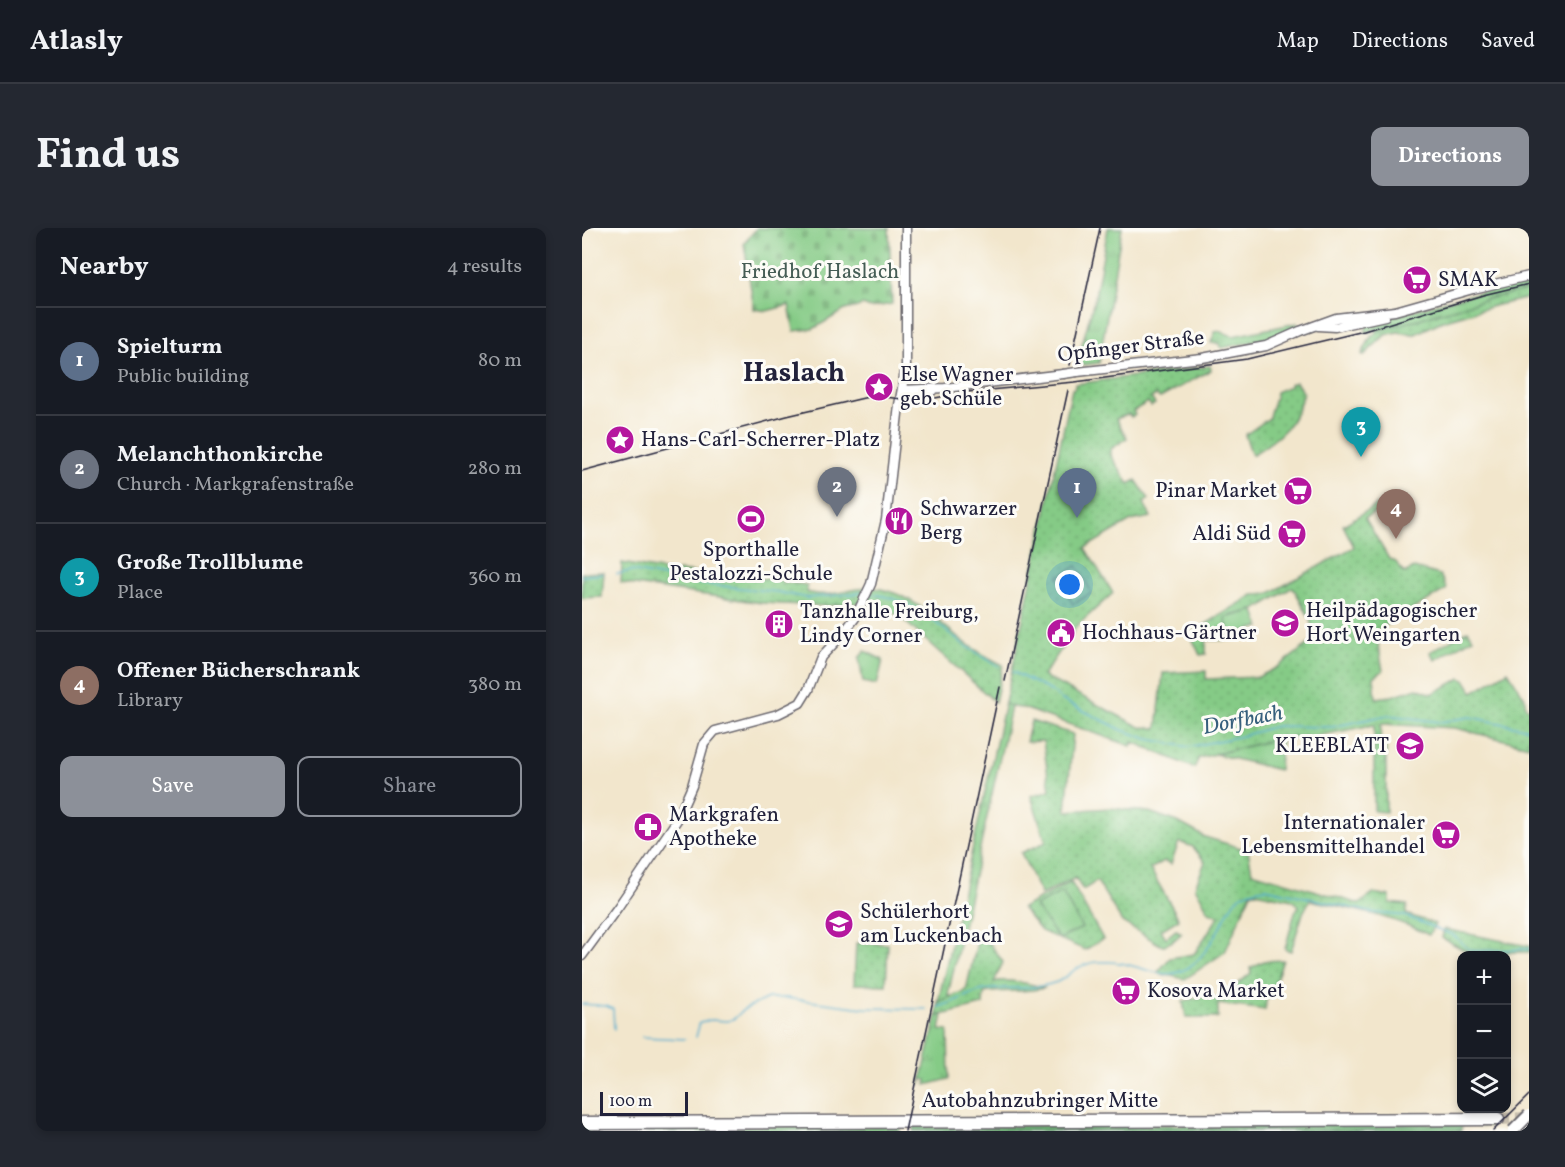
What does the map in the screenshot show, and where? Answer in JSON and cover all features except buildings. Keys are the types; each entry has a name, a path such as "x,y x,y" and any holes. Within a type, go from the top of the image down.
{"highway":[{"name":"Autobahnzubringer Mitte","path":"582,1123 1498,1119"}],"main road":[{"path":"1513,1131 1529,1115"}],"street":[{"path":"582,956 618,908 677,820 692,786 707,738 715,731 778,714 800,703 808,690 821,657 847,628 867,593 875,573 886,520 908,350 906,228"},
{"name":"Opfinger Straße","path":"1318,326 1335,327 1376,319 1395,311 1529,276"},
{"path":"1373,308 1383,312"},
{"name":"Opfinger Straße","path":"903,390 945,388 1232,353 1273,344 1336,318 1395,311"},
{"name":"Opfinger Straße","path":"901,400 945,388"}],"green space":[{"name":"Friedhof Haslach","path":"757,228 889,228 892,304 870,308 863,305 845,310 813,329 794,331 789,305 767,311 754,309 744,243"},
{"path":"1108,228 1122,228 1099,363 1076,366 1095,297"},
{"path":"1529,280 1529,298 1442,321 1415,334 1397,332 1385,335 1364,355 1362,354 1371,337 1378,331 1376,329 1365,333 1367,324"},
{"path":"1529,289 1529,298 1442,321 1415,334 1397,332 1385,335 1364,355 1362,354 1371,337 1378,331"},
{"path":"1297,323 1298,326 1269,339 1221,348 1218,343 1211,343 1215,332 1219,331 1233,336"},
{"path":"1210,366 1211,370 1160,398 1156,395 1151,398 1155,404 1151,406 1148,402 1133,411 1135,415 1131,417 1129,414 1116,419 1127,438 1111,449 1111,456 1129,484 1136,480 1149,499 1144,503 1151,517 1131,521 1085,548 1113,593 1077,626 1043,676 1140,727 1157,728 1163,673 1206,671 1206,679 1258,677 1278,667 1314,640 1310,619 1293,587 1255,610 1226,617 1233,640 1206,640 1206,654 1200,655 1190,634 1253,595 1268,594 1354,547 1343,525 1385,500 1388,505 1365,518 1389,559 1396,562 1404,573 1414,568 1440,575 1447,589 1376,631 1383,671 1374,677 1376,698 1392,696 1417,688 1432,694 1461,678 1466,681 1473,692 1508,671 1525,698 1525,706 1529,709 1529,746 1455,728 1381,724 1380,744 1386,748 1386,812 1374,811 1374,725 1317,736 1281,738 1199,758 1194,768 1133,742 1131,746 1023,708 1011,707 1005,703 1072,389 1075,384"},
{"path":"1296,382 1303,393 1290,423 1278,437 1252,455 1245,435 1269,418 1276,392"},
{"path":"622,563 677,573 678,571 781,580 807,585 807,592 816,594 863,588 893,592 915,603 982,654 1003,665 995,702 899,616 878,605 855,603 825,606 762,603 621,583"},
{"path":"1077,566 1092,593 1073,604 1058,577"},
{"path":"604,572 602,597 582,598 582,573"},
{"path":"1255,610 1260,627 1230,635 1225,618"},
{"path":"1468,630 1473,638 1435,660 1430,652"},
{"path":"865,651 883,660 877,685 863,682 859,658"},
{"path":"1005,703 1011,707 948,995 952,997 938,1002"},
{"path":"1031,721 1073,734 1066,811 1110,808 1149,812 1178,822 1205,837 1248,850 1252,872 1360,904 1373,893 1390,896 1390,903 1407,905 1406,914 1435,924 1429,935 1386,918 1310,900 1303,913 1291,951 1285,949 1295,912 1299,906 1292,900 1255,892 1251,893 1225,952 1185,979 1157,973 1170,958 1194,954 1219,916 1209,912 1195,887 1205,862 1193,847 1179,842 1171,864 1164,861 1150,869 1179,919 1161,930 1166,938 1176,930 1182,933 1173,941 1162,946 1122,922 1097,881 1083,890 1075,878 1041,895 1021,853 1046,842 1031,796 1050,790 1043,741 1026,742"},
{"path":"1281,738 1279,770 1215,754"},
{"path":"1071,882 1103,939 1085,950 1041,931 1022,908"},
{"path":"1062,892 1082,928 1059,939 1035,906"},
{"path":"1444,929 1529,946 1529,952 1466,951 1442,938"},
{"path":"979,934 983,934 1003,962 994,982 1011,981 1044,988 984,993 983,1005 937,1016 938,1002 966,990"},
{"path":"856,943 888,944 886,985 854,984"},
{"path":"1283,960 1270,997 1267,997 1265,1010 1218,1004 1218,1018 1186,1018 1183,1001 1209,995 1217,1000 1226,1000 1233,988 1251,973 1250,968 1264,961"},
{"path":"943,1015 940,1030 948,1031 949,1079 926,1085 927,1080 923,1079 920,1085 937,1016"},
{"path":"1493,1123 1490,1126 1462,1125 1461,1131 913,1131 914,1126"},
{"path":"900,1126 900,1131 582,1131 582,1127"}],"waterway":[{"name":"Dorfbach","path":"617,574 631,571 702,584 778,592 807,598 862,593"},
{"name":"Dorfbach","path":"582,576 603,574"},
{"name":"Dorfbach","path":"870,594 884,596 909,605 967,647 999,666"},
{"name":"Dorfbach","path":"1013,672 1122,730 1148,739 1188,747 1242,736 1276,726 1332,727 1388,715 1440,722 1470,717 1529,729"},
{"path":"938,1007 979,991 1048,985 1060,981 1076,969 1093,962 1120,963 1165,974 1182,971 1203,954 1236,900 1247,893 1266,888 1369,912 1405,916 1453,935 1467,948 1474,951 1529,949"},
{"path":"696,1037 700,1022 728,1021 743,1010 768,998 786,998 864,1008 926,1009"},
{"path":"582,1004 606,1006 613,1009 614,1029"},
{"path":"642,1037 685,1039"}],"tunnel":[{"path":"1498,1119 1529,1118"}],"tram line":[{"path":"582,471 787,416 868,397 919,401 967,392 1075,382 1247,359 1364,331 1483,295 1529,284"},
{"path":"1493,1131 1529,1095"}],"railway":[{"path":"1070,365 1100,228"},
{"path":"1005,681 1068,390"},
{"path":"905,1131 1000,687"}],"place":[{"name":"SMAK","path":"1417,280"},
{"name":"Else Wagner geb. Schüle","path":"879,387"},
{"name":"Hans-Carl-Scherrer-Platz","path":"620,440"},
{"name":"Große Trollblume","path":"1361,457"},
{"name":"Pinar Market","path":"1298,491"},
{"name":"Melanchthonkirche","path":"837,517"},
{"name":"Spielturm","path":"1077,518"},
{"name":"Sporthalle Pestalozzi-Schule","path":"751,519"},
{"name":"Schwarzer Berg","path":"899,521"},
{"name":"Aldi Süd","path":"1292,534"},
{"name":"Offener Bücherschrank","path":"1396,539"},
{"name":"Heilpädagogischer Hort Weingarten","path":"1285,623"},
{"name":"Tanzhalle Freiburg, Lindy Corner","path":"779,624"},
{"name":"Hochhaus-Gärtner","path":"1061,633"},
{"name":"KLEEBLATT","path":"1410,746"},
{"name":"Markgrafen Apotheke","path":"648,827"},
{"name":"Internationaler Lebensmittelhandel","path":"1446,835"},
{"name":"Schülerhort am Luckenbach","path":"839,924"},
{"name":"Kosova Market","path":"1126,991"}],"district":[{"name":"Haslach","path":"794,374"}]}
